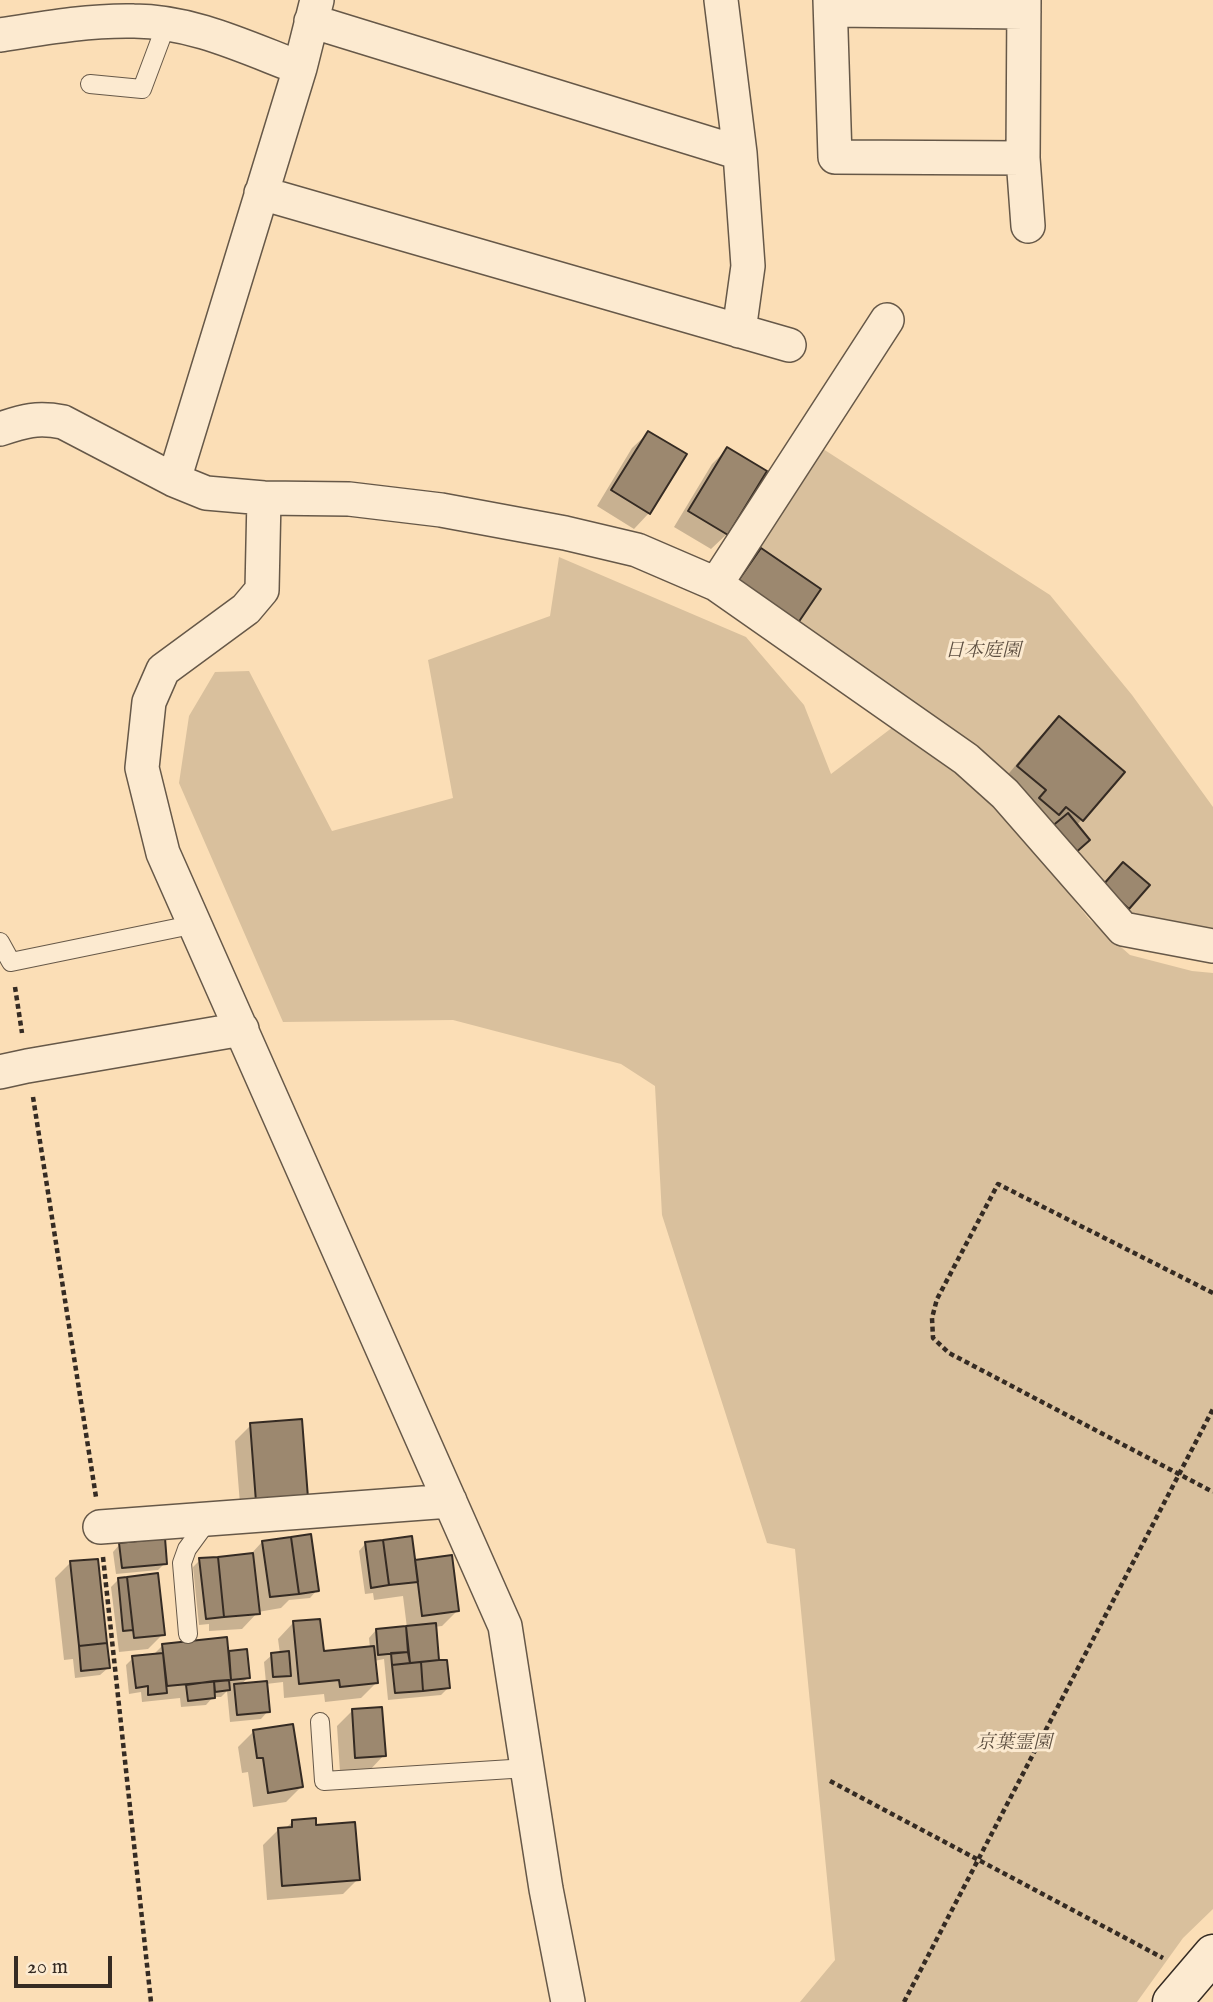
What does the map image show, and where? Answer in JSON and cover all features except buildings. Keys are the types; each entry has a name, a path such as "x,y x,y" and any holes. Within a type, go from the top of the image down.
{"street":[{"path":"720,0 740,153 748,266 738,331"},
{"path":"1023,158 835,157 830,5 1024,6 1023,158 1028,226"},
{"path":"174,480 300,68 314,11 740,153"},
{"path":"0,35 136,20 203,32 300,68"},
{"path":"261,192 789,345"},
{"path":"716,584 887,320"},
{"path":"0,429 27,420 63,422 174,480 206,493 264,498 349,499 441,510 565,533 636,550 716,584 966,759 1005,794 1123,929 1213,946"},
{"path":"264,498 262,590 246,609 163,670 149,702 142,768 163,853 505,1626 546,1889 568,2002"},
{"path":"14,1069 242,1029"},
{"path":"100,1528 450,1501"}],"lane":[{"path":"90,84 142,89 166,25"},
{"path":"0,942 11,962 196,923"},
{"path":"188,1634 183,1563 187,1549 209,1519"},
{"path":"320,1722 324,1781 527,1769"}],"path":[{"path":"11,962 14,1069 100,1528 151,2002"},
{"path":"1213,1293 998,1184 937,1299 932,1318 933,1338 949,1353 1213,1492"},
{"path":"904,2002 1213,1409"},
{"path":"830,1781 1194,1977"}],"green space":[{"name":"日本庭園","path":"820,447 1050,595 1132,695 1213,807 1213,932 1129,915 728,580"},
{"name":"京葉霊園","path":"559,557 746,637 804,705 831,774 893,727 983,793 1015,825 1089,919 1130,955 1192,971 1213,973 1213,1909 1183,1938 1137,2002 800,2002 835,1960 795,1549 767,1543 662,1215 655,1086 621,1064 453,1020 283,1022 179,783 189,716 215,672 249,671 332,831 453,798 428,660 550,616"}]}
